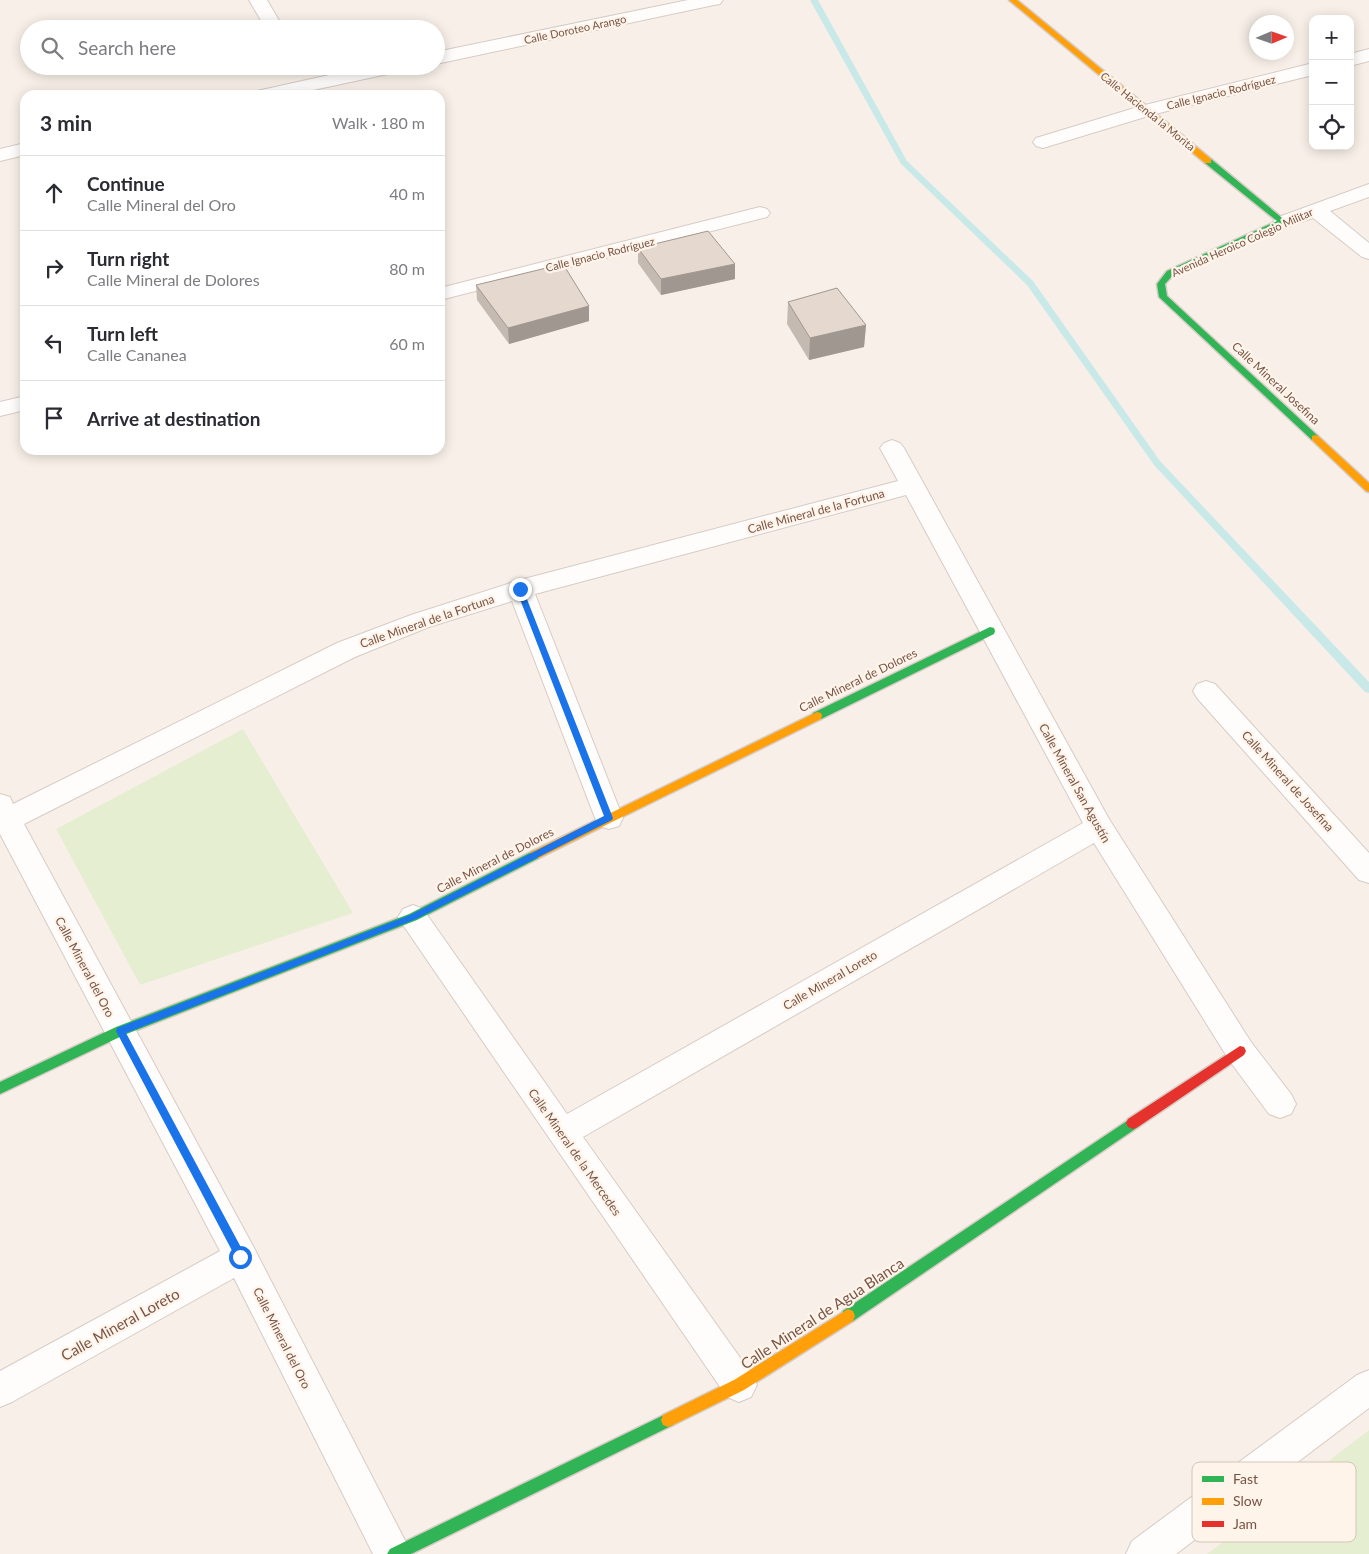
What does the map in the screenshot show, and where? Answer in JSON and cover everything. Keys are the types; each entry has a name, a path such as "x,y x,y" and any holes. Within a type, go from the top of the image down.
{"street":[{"path":"258,0 270,20"},
{"name":"Calle Doroteo Arango","path":"445,56 714,0"},
{"name":"Calle Hacienda la Morita","path":"1013,0 1283,222"},
{"path":"1354,59 1369,55"},
{"name":"Calle Ignacio Rodríguez","path":"1043,142 1148,110 1309,70"},
{"path":"301,75 310,90 365,75"},
{"path":"0,155 20,150"},
{"name":"Avenida Heroico Colegio Militar","path":"1163,297 1159,287 1162,280 1170,273 1283,222 1369,190"},
{"path":"1316,210 1369,253"},
{"name":"Calle Ignacio Rodríguez","path":"445,293 760,213"},
{"name":"Calle Mineral Josefina","path":"1163,297 1369,489"},
{"path":"0,409 20,403"},
{"name":"Calle Mineral San Agustín","path":"892,448 990,631 1099,827 1240,1051 1280,1104"},
{"name":"Calle Mineral de la Fortuna","path":"2,816 346,650 420,621 520,589 911,486"},
{"path":"520,589 609,818"},
{"name":"Calle Mineral de Dolores","path":"0,1088 120,1031 413,917 609,818 990,631"},
{"name":"Calle Mineral de Josefina","path":"1206,691 1369,872"},
{"name":"Calle Mineral del Oro","path":"2,816 120,1031 394,1554"},
{"name":"Calle Mineral Loreto","path":"562,1133 1099,827"},
{"name":"Calle Mineral de la Mercedes","path":"413,917 739,1385"},
{"name":"Calle Mineral de Agua Blanca","path":"394,1554 739,1385 854,1312 1240,1051"},
{"name":"Calle Mineral Loreto","path":"0,1390 240,1257"},
{"path":"1268,1462 1369,1387"},
{"path":"1145,1554 1192,1519"}],"green space":[{"path":"243,729 353,913 140,985 56,829"},
{"path":"1369,1430 1369,1554 1207,1554 1223,1542 1356,1542 1356,1462 1327,1462"}],"building":[{"path":"708,231 735,264 661,279 638,248"},
{"path":"563,264 589,306 508,328 476,285"},
{"path":"837,288 866,325 810,338 788,302"}],"waterway":[{"path":"814,0 904,162 1030,283 1157,463 1369,689"}],"traffic: fast":[{"path":"1208,161 1283,222 1170,273 1161,284 1163,297 1315,438"},
{"path":"817,716 990,631"},
{"path":"0,1088 120,1031 413,917 535,855"},
{"path":"848,1316 1133,1123"},
{"path":"395,1554 668,1420"}],"traffic: slow":[{"path":"1013,0 1208,161"},
{"path":"1315,438 1369,489"},
{"path":"535,855 817,716"},
{"path":"668,1420 739,1385 848,1316"}],"traffic: jam":[{"path":"1133,1123 1240,1051"}],"route":[{"path":"240,1257 120,1031 413,917 609,818 520,589"}]}
